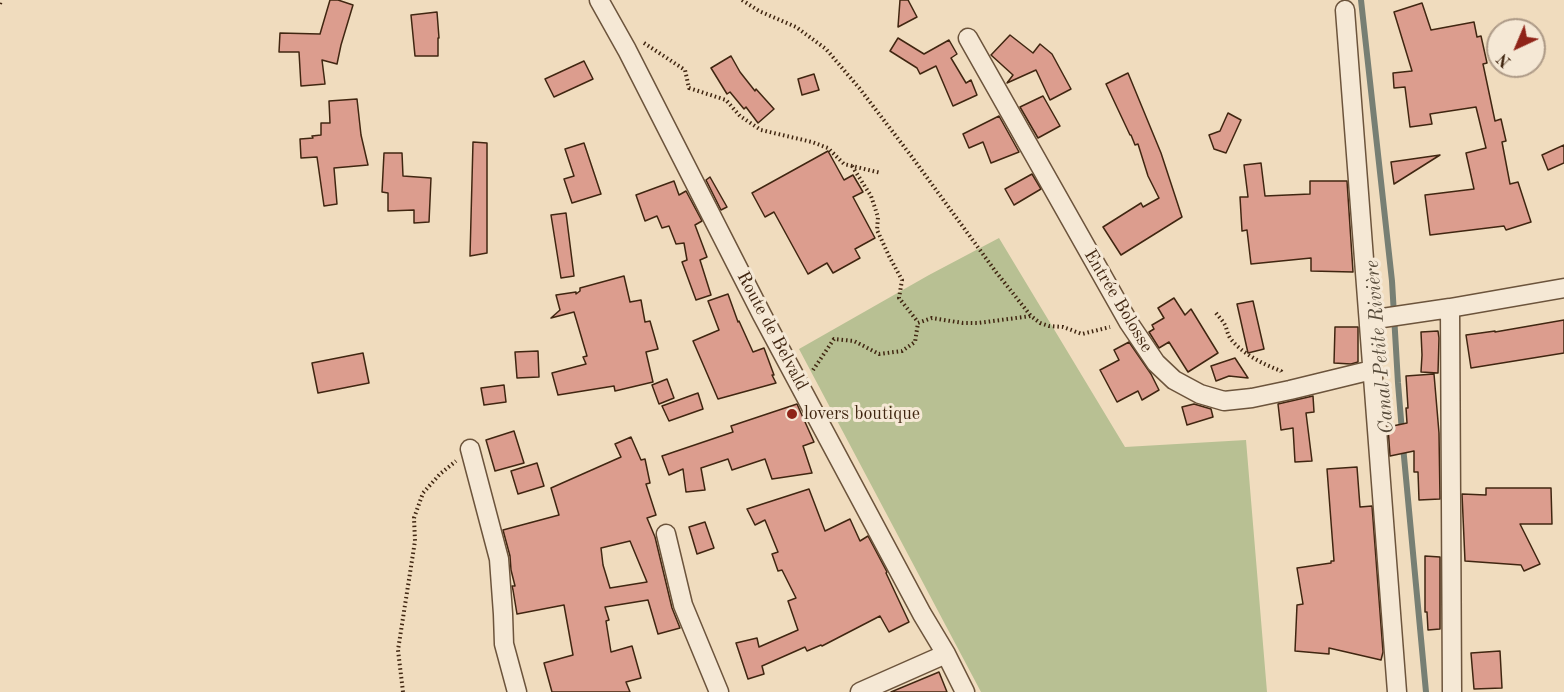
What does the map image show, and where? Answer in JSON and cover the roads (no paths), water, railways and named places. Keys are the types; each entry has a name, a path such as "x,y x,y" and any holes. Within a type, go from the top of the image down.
{"street":[{"name":"Route de Belvald","path":"599,0 801,388 965,692"},
{"path":"1345,10 1397,692"},
{"name":"Entrée Bolosse","path":"968,38 1129,323 1156,363 1174,380 1200,394 1224,401 1252,398 1372,370"},
{"path":"1369,320 1564,288"},
{"path":"1450,308 1452,692"},
{"path":"470,449 499,559 504,644 517,692"},
{"path":"666,534 683,605 719,692"},
{"path":"860,692 946,654"}],"waterway":[{"name":"Canal Petite Rivière","path":"1361,0 1392,281 1402,432"},
{"name":"Canal Petite Rivière","path":"1403,446 1426,692"}],"place":[{"name":"lovers boutique","path":"792,414"}]}
